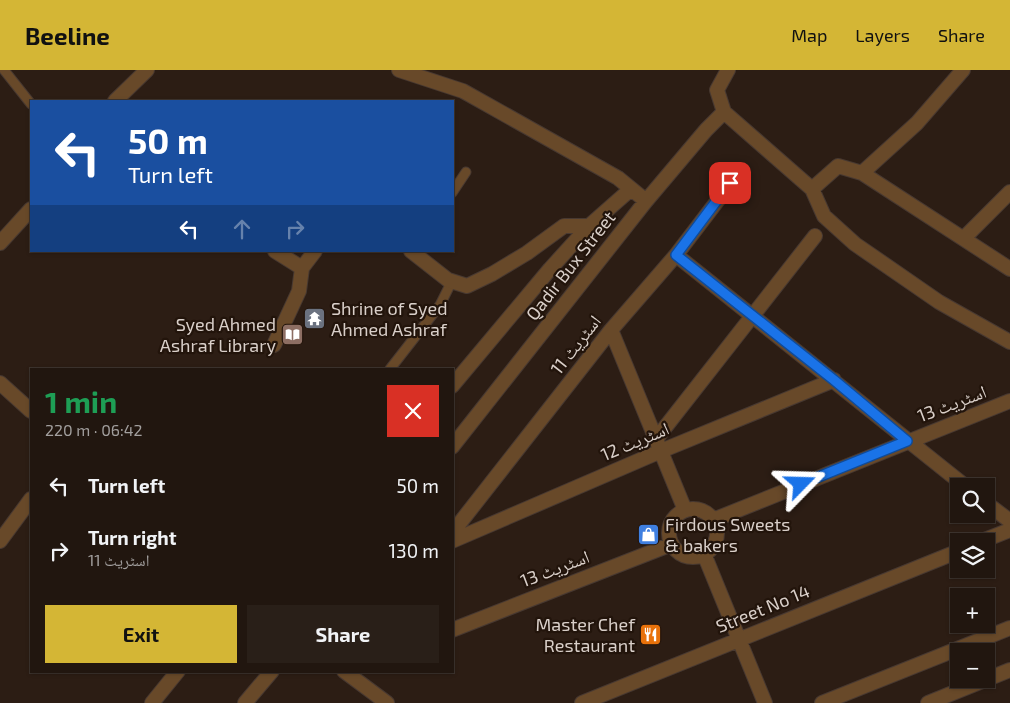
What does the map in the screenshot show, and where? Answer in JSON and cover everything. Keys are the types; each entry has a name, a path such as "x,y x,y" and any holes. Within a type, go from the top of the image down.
{"street":[{"path":"123,98 147,70"},
{"path":"399,70 463,91 618,178 646,201"},
{"path":"728,70 718,90 724,112 812,189 824,216 854,244 939,302 1010,342"},
{"path":"862,172 917,123 963,70"},
{"name":"Qadir Bux Street","path":"454,444 646,201 706,130 724,112"},
{"path":"812,189 838,166 862,172 1010,269"},
{"name":"اسٹریٹ 11","path":"454,530 611,330 676,255 730,183"},
{"path":"454,384 550,269 589,226 631,189"},
{"path":"964,238 1010,192"},
{"path":"0,243 30,210"},
{"path":"412,252 452,281 467,286 492,274 527,253 564,226 589,226"},
{"path":"658,445 753,316 815,236"},
{"path":"277,252 302,268"},
{"path":"274,345 299,291 302,268 314,252"},
{"path":"676,255 955,478"},
{"path":"611,330 685,510"},
{"name":"اسٹریٹ 12","path":"454,540 658,445 834,380"},
{"path":"0,383 30,410"},
{"name":"اسٹریٹ 13","path":"713,520 1010,401"},
{"path":"0,541 30,500"},
{"path":"698,509 706,513 713,520 717,532 712,548 696,557 687,556 677,550 672,544 669,529 672,521 685,510 698,509"},
{"path":"995,510 1010,521"},
{"path":"995,536 1010,530"},
{"name":"اسٹریٹ 13","path":"454,629 672,544"},
{"path":"704,554 765,703"},
{"name":"Street No 14","path":"582,703 950,555"},
{"path":"822,703 1010,628"},
{"path":"928,703 1010,670"},
{"path":"152,703 176,673"},
{"path":"245,703 270,673"},
{"path":"348,673 387,703"}],"lane":[{"path":"4,70 30,103"},
{"path":"454,190 466,172"},
{"path":"391,368 440,306 452,281"}],"place":[{"name":"Shrine of Syed Ahmed Ashraf","path":"315,319"},
{"name":"Syed Ahmed Ashraf Library","path":"292,335"},
{"name":"Firdous Sweets & bakers","path":"649,535"},
{"name":"Master Chef Restaurant","path":"651,635"}],"route":[{"path":"730,183 676,255 834,380 907,441 801,484"}]}
